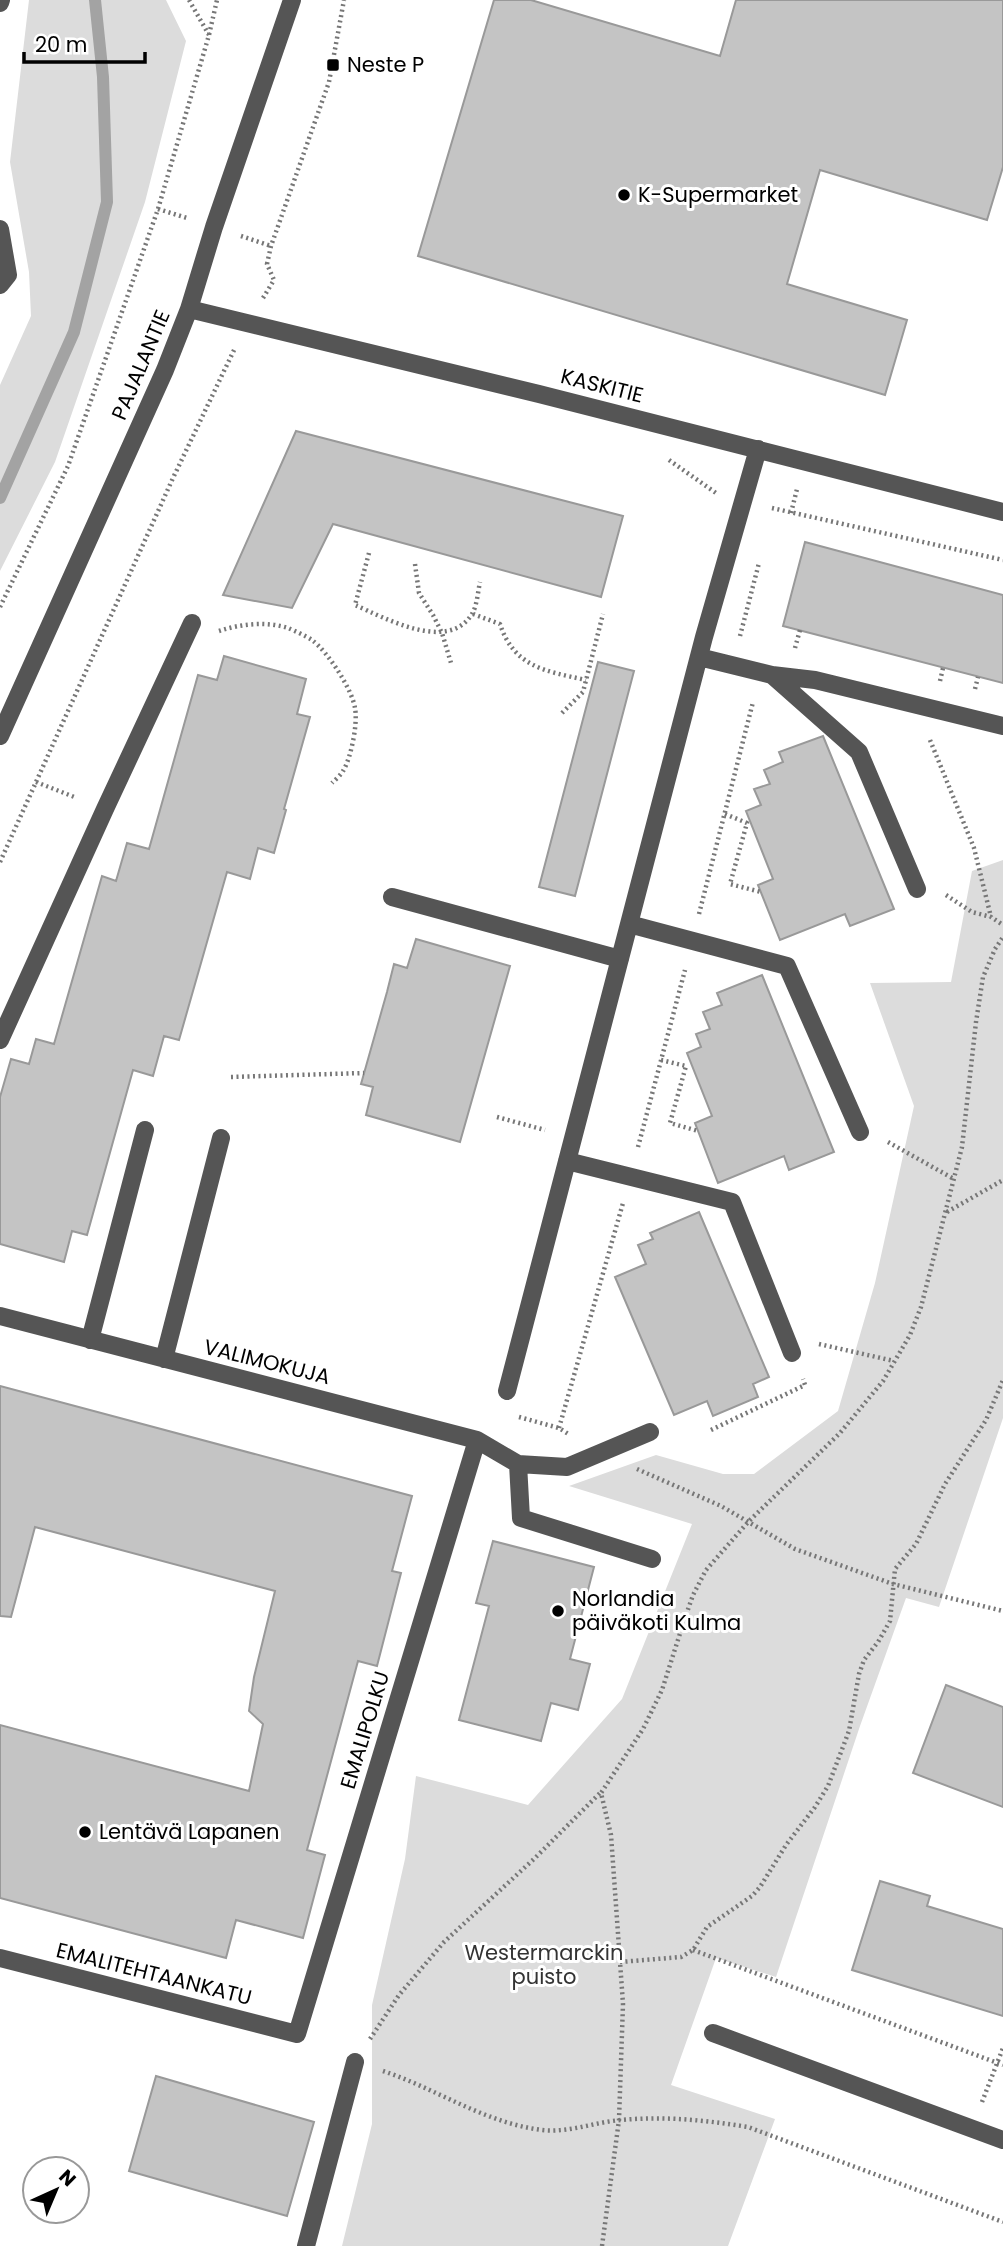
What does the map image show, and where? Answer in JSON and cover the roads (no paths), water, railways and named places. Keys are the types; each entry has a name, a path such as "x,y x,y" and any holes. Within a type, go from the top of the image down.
{"street":[{"name":"PAJALANTIE","path":"0,736 154,394 189,309 214,227 292,0"},
{"path":"0,229 8,275 0,285"},
{"name":"KASKITIE","path":"189,309 539,394 1003,512"},
{"path":"507,1391 704,637 758,449"},
{"path":"0,1040 192,623"},
{"path":"699,657 766,673 815,680 1003,726"},
{"path":"766,673 859,752 915,884"},
{"path":"392,897 620,959"},
{"path":"629,924 788,965 860,1132"},
{"path":"90,1339 145,1130"},
{"path":"164,1359 221,1138"},
{"path":"567,1161 732,1202 792,1353"},
{"name":"VALIMOKUJA","path":"0,1317 477,1440 518,1464"},
{"path":"650,1432 567,1467 518,1464 521,1518 652,1559"},
{"name":"EMALIPOLKU","path":"297,2034 477,1440"},
{"name":"EMALITEHTAANKATU","path":"0,1958 297,2034"},
{"path":"713,2033 1003,2140"},
{"path":"306,2246 355,2062"}],"waterway":[{"path":"0,498 74,332 107,202 103,77 95,0"}],"place":[{"name":"Neste P","path":"333,65"},
{"name":"K-Supermarket","path":"624,195"},
{"name":"Norlandia päiväkoti Kulma","path":"558,1611"},
{"name":"Lentävä Lapanen","path":"85,1832"}],"park label":[{"name":"Westermarckin puisto","path":"544,1965"}]}
